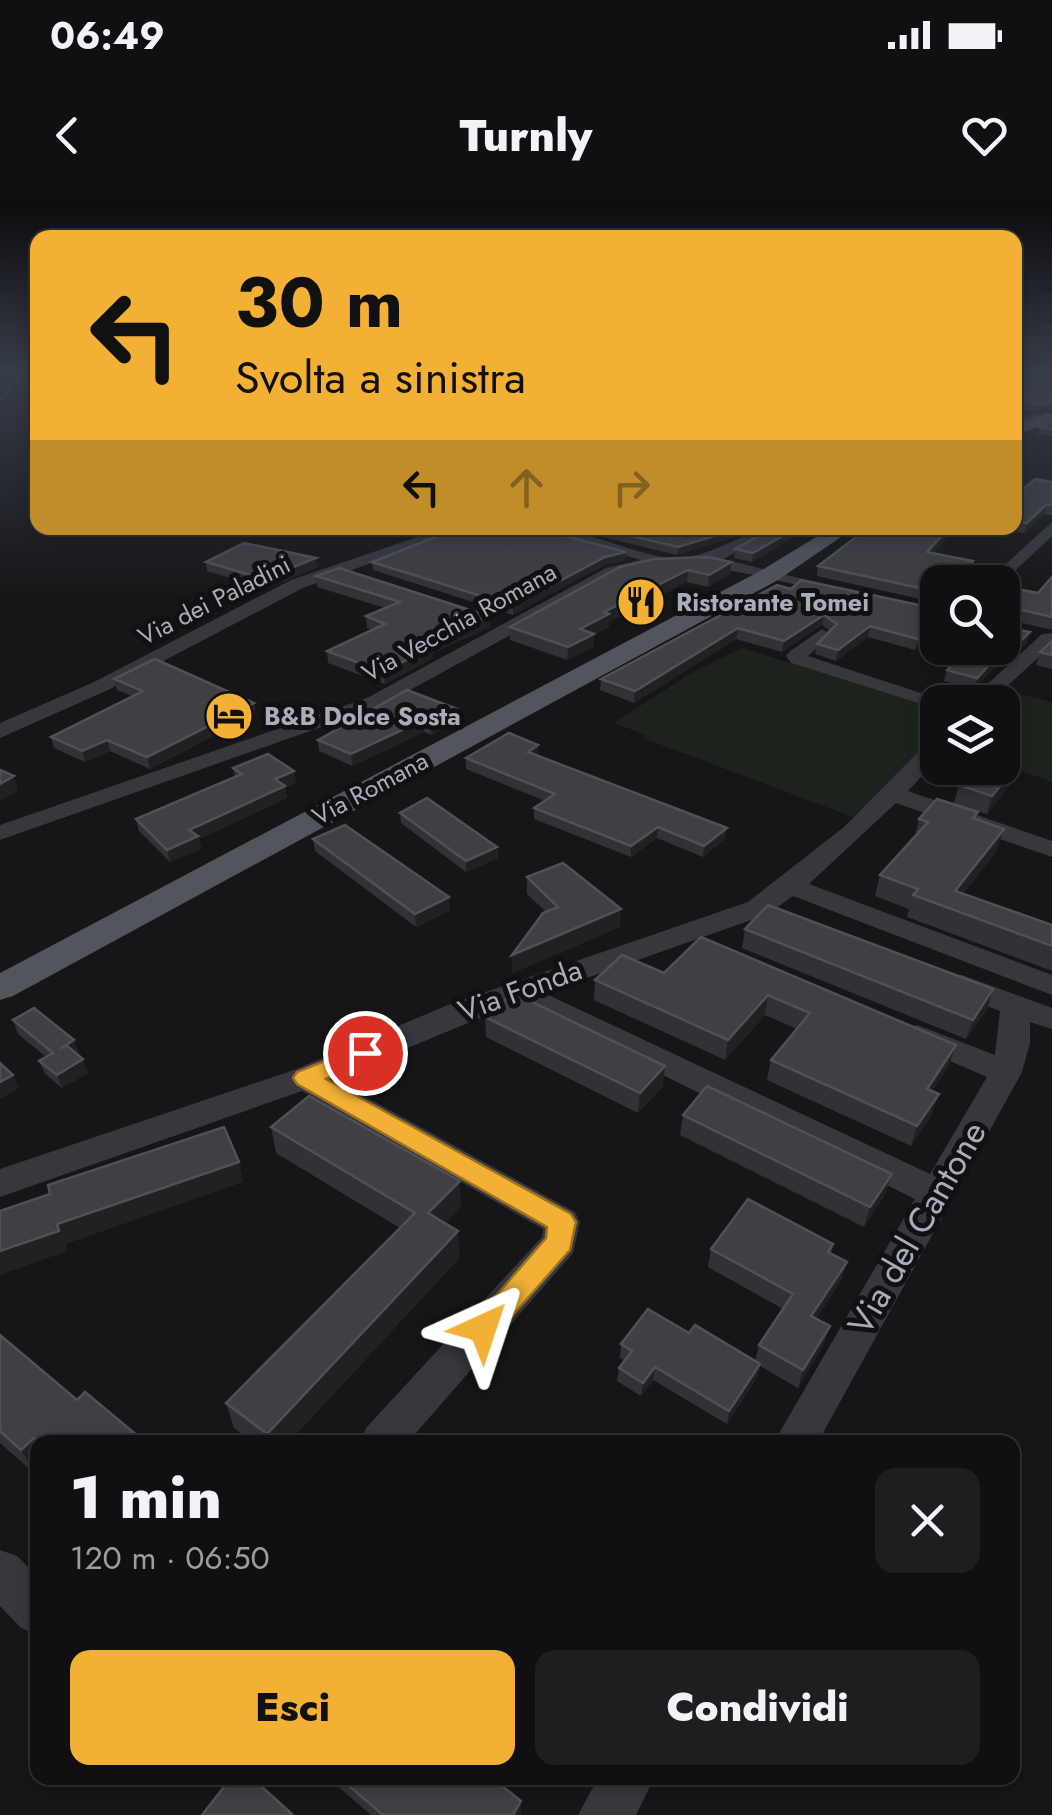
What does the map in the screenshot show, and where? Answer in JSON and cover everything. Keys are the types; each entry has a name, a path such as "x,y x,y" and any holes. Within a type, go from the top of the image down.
{"main road":[{"name":"Via Romana","path":"0,988 770,575 833,535"}],"street":[{"path":"1012,565 1052,527"},
{"name":"Via dei Paladini","path":"0,731 101,686 280,593 337,568 437,535"},
{"path":"565,535 665,562"},
{"name":"Via Vecchia Romana","path":"0,833 374,702 506,623 612,572 665,562 707,560 759,535"},
{"path":"707,560 856,594"},
{"path":"337,568 372,580"},
{"path":"1020,632 1050,639"},
{"path":"822,635 796,656 798,659 920,697"},
{"path":"997,685 1050,639"},
{"name":"Via Fonda","path":"0,1183 305,1078 516,992 758,908 791,886 894,794 920,765"},
{"path":"894,794 1052,849"},
{"path":"791,886 1052,986"},
{"path":"758,908 795,922"},
{"path":"681,932 727,955"},
{"path":"924,972 1052,1019"},
{"path":"516,992 938,1194"},
{"name":"Via del Cantone","path":"799,1435 1006,1072 1014,1043 1016,1007"},
{"path":"883,1021 1006,1072"},
{"path":"305,1078 562,1222 560,1242 387,1435"},
{"path":"0,1573 30,1603"},
{"path":"605,1815 624,1785"}],"shaded area":[{"path":"742,648 920,703 920,752 853,817 643,738 646,735 614,723 691,673"},
{"path":"1020,694 1052,702 1052,781 1020,771"}],"building":[{"path":"1035,479 1052,482 1052,505 1047,504 1027,523 1022,522 1022,490"},
{"path":"440,535 562,535 626,552 605,557 513,606 372,562"},
{"path":"627,535 718,535 678,547"},
{"path":"760,535 784,535 753,553 735,549"},
{"path":"859,535 943,535 927,552 973,561 969,565 920,565 920,588 818,566"},
{"path":"244,543 316,558 264,579 206,562"},
{"path":"708,557 731,562 709,575 688,570 604,612 609,614 580,629 594,634 568,647 510,627 620,567 654,559"},
{"path":"339,568 489,616 427,644 433,646 384,672 327,651 385,624 366,616 400,602 316,576"},
{"path":"1052,577 1052,617 1020,609 1022,590 1038,593"},
{"path":"801,580 920,605 920,637 870,626 838,650 817,644 837,624 824,615 784,641 738,628 635,691 601,679 777,585 791,589"},
{"path":"1052,641 1052,655 1040,652"},
{"path":"155,659 254,703 147,757 107,740 82,751 51,737 143,691 114,679"},
{"path":"952,665 989,665 977,678 947,670"},
{"path":"407,690 457,709 431,723 423,720 351,754 318,740"},
{"path":"509,733 538,745 528,752 727,828 704,846 658,827 631,846 534,808 555,794 466,758"},
{"path":"268,754 294,771 275,779 285,786 189,830 198,836 167,850 136,819 242,774 233,768"},
{"path":"0,770 14,776 0,784"},
{"path":"959,785 1001,785 992,796"},
{"path":"427,798 497,847 466,861 400,813"},
{"path":"937,799 978,812 973,818 1004,829 955,891 1052,925 1052,946 913,895 918,889 880,875 928,822 919,819"},
{"path":"345,825 449,897 415,914 313,839"},
{"path":"563,863 621,909 512,955 543,913 558,907 527,877"},
{"path":"768,905 993,989 973,1020 745,929"},
{"path":"701,937 956,1045 927,1089 939,1094 917,1126 771,1060 810,1013 768,995 728,1040 595,980 622,955 664,973"},
{"path":"513,993 665,1066 640,1093 485,1017"},
{"path":"34,1008 74,1040 66,1045 83,1059 57,1075 39,1061 53,1053 13,1020"},
{"path":"0,1063 13,1075 0,1082"},
{"path":"707,1086 892,1174 870,1207 683,1115"},
{"path":"309,1096 460,1181 428,1213 458,1231 267,1434 226,1403 415,1213 271,1127"},
{"path":"224,1127 239,1162 57,1224 59,1231 0,1251 0,1211 50,1194 48,1185"},
{"path":"748,1199 833,1244 828,1252 847,1262 811,1316 830,1326 803,1370 759,1345 793,1294 711,1249"},
{"path":"648,1309 689,1333 695,1325 760,1364 729,1411 655,1367 643,1383 619,1368 632,1351 621,1344"},
{"path":"0,1335 77,1400 85,1392 137,1435 30,1435 30,1442 21,1450 0,1431"},
{"path":"226,1785 260,1785 293,1815 202,1815"},
{"path":"348,1785 501,1785 521,1801 513,1815 383,1815"}],"place":[{"name":"Ristorante Tomei","path":"641,602"},
{"name":"B&B Dolce Sosta","path":"229,716"}],"route":[{"path":"365,1053 305,1078 562,1222 560,1242 483,1328"}]}
